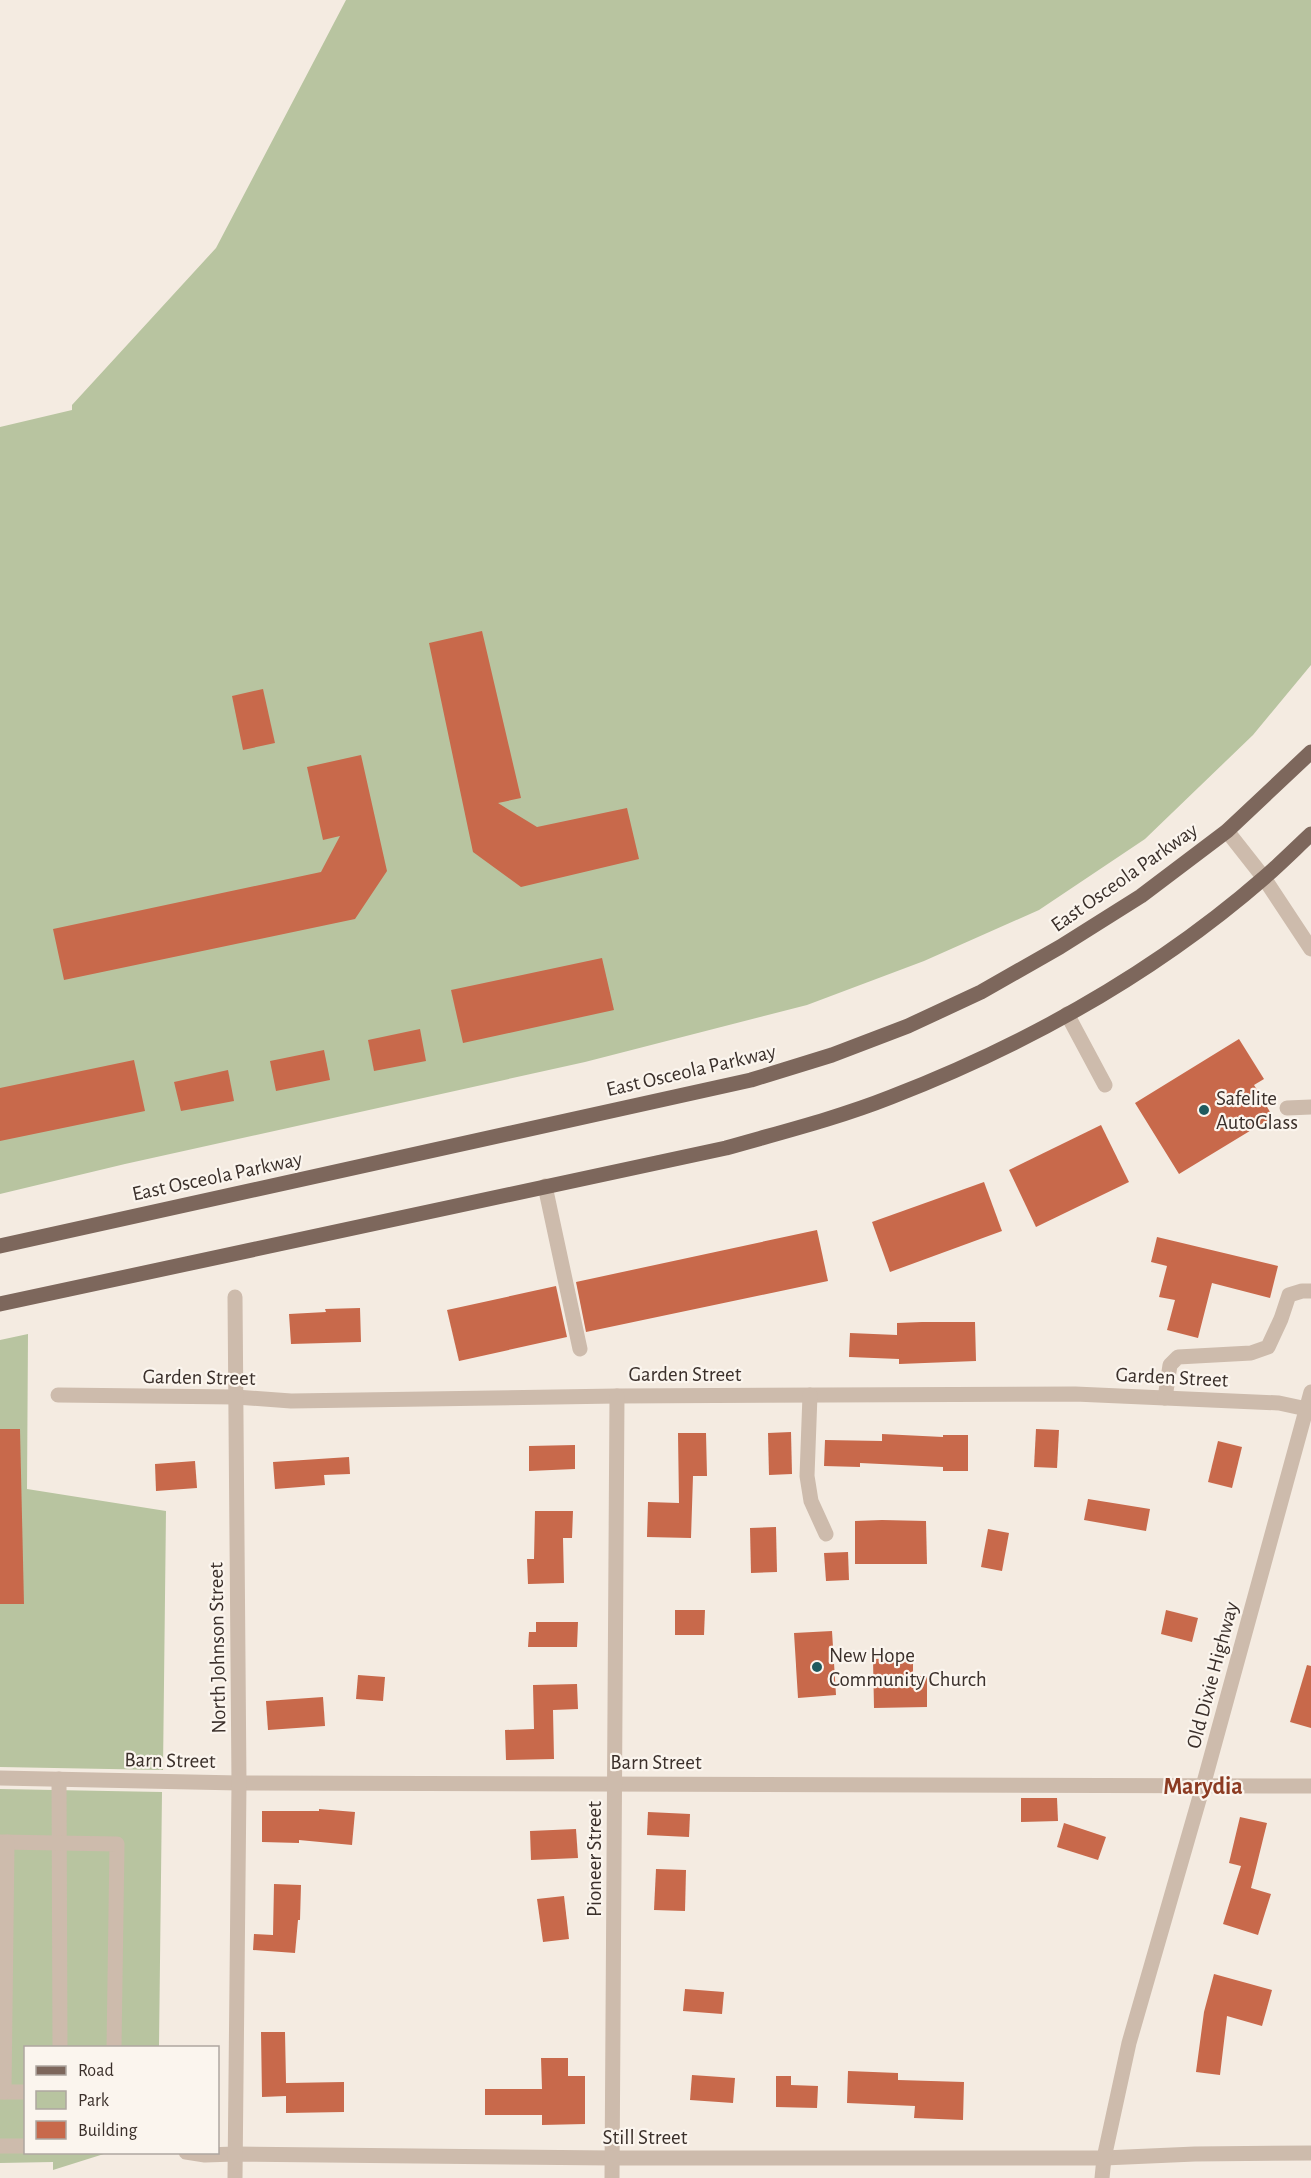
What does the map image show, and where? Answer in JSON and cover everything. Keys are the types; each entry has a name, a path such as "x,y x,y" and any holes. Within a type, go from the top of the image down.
{"main road":[{"name":"East Osceola Parkway","path":"0,1245 751,1080 832,1055 908,1026 981,992 1060,948 1141,896 1227,831 1311,752"},
{"path":"0,1304 726,1148 816,1123 889,1098 1004,1048 1124,981 1185,940 1264,878 1311,834"}],"street":[{"path":"1227,831 1264,878 1311,949"},
{"path":"1067,1014 1105,1085"},
{"path":"1287,1108 1311,1107"},
{"path":"545,1186 580,1348"},
{"path":"1165,1398 1170,1365 1178,1357 1251,1353 1268,1347 1289,1295 1311,1291"},
{"name":"North Johnson Street","path":"235,2178 239,1783 236,1297"},
{"name":"Old Dixie Highway","path":"1102,2178 1104,2158 1129,2043 1309,1409 1311,1392"},
{"name":"Garden Street","path":"58,1395 236,1397 291,1401 617,1396 1075,1394 1280,1403 1309,1409"},
{"path":"810,1395 807,1476 811,1501 826,1534"},
{"name":"Pioneer Street","path":"612,2178 617,1396"},
{"name":"Barn Street","path":"0,1778 239,1783 1311,1786"},
{"path":"59,1779 60,2046"},
{"path":"24,2092 2,2092 4,1842 117,1844 114,2046"},
{"path":"0,2146 24,2146"},
{"name":"Still Street","path":"196,2154 205,2156 235,2154 612,2158 1104,2158 1195,2154 1311,2153"}],"green space":[{"path":"346,0 1311,0 1311,665 1253,735 1145,839 1039,910 924,961 807,1005 585,1062 0,1194 0,427 72,410 72,405 216,248"},
{"path":"28,1334 27,1489 166,1511 163,1770 0,1767 0,1340"},
{"path":"0,1789 162,1792 159,2046 24,2046 24,2154 104,2154 53,2170 53,2162 0,2163"}],"building":[{"path":"482,631 521,798 498,803 537,827 627,808 639,859 521,887 473,852 429,643"},
{"path":"263,689 275,743 243,750 232,696"},
{"path":"361,755 387,871 355,919 64,980 53,929 321,872 340,836 323,840 307,767"},
{"path":"602,958 614,1010 463,1043 451,990"},
{"path":"420,1029 426,1061 374,1071 368,1040"},
{"path":"1239,1039 1264,1079 1254,1085 1273,1117 1179,1174 1135,1103"},
{"path":"324,1050 330,1080 276,1091 270,1061"},
{"path":"134,1060 145,1111 0,1141 0,1088"},
{"path":"228,1070 234,1101 181,1111 174,1082"},
{"path":"1101,1125 1129,1182 1036,1227 1009,1170"},
{"path":"984,1182 1002,1231 890,1272 872,1222"},
{"path":"817,1230 828,1281 586,1332 576,1282"},
{"path":"1157,1237 1278,1266 1270,1298 1212,1283 1198,1338 1167,1330 1175,1300 1159,1297 1167,1266 1151,1262"},
{"path":"556,1286 567,1337 459,1361 447,1310"},
{"path":"360,1308 361,1342 291,1344 289,1314 326,1312 325,1309"},
{"path":"975,1322 976,1361 899,1364 899,1359 849,1357 850,1333 897,1335 897,1323"},
{"path":"0,1429 20,1429 24,1604 0,1604"},
{"path":"1036,1429 1059,1430 1057,1468 1034,1467"},
{"path":"791,1432 792,1474 769,1475 768,1433"},
{"path":"678,1433 706,1433 707,1476 693,1476 691,1538 647,1537 648,1502 679,1503"},
{"path":"882,1434 943,1437 943,1435 968,1435 968,1471 943,1471 943,1467 860,1463 860,1467 824,1466 825,1440 882,1441"},
{"path":"1218,1441 1242,1447 1232,1488 1208,1482"},
{"path":"575,1445 575,1469 529,1471 529,1446"},
{"path":"349,1457 350,1474 324,1475 325,1485 275,1489 273,1462"},
{"path":"195,1461 197,1488 156,1491 155,1464"},
{"path":"1088,1499 1150,1509 1146,1531 1084,1520"},
{"path":"535,1511 573,1511 572,1538 563,1538 564,1583 528,1584 527,1559 534,1559"},
{"path":"855,1521 926,1521 927,1564 855,1564"},
{"path":"776,1527 777,1572 751,1573 750,1528"},
{"path":"988,1529 1009,1533 1002,1571 981,1567"},
{"path":"848,1552 849,1580 826,1581 824,1553"},
{"path":"675,1610 705,1610 704,1635 675,1635"},
{"path":"1166,1610 1198,1618 1192,1642 1161,1634"},
{"path":"536,1622 578,1622 577,1647 528,1647 529,1632 536,1632"},
{"path":"832,1631 836,1695 798,1698 794,1633"},
{"path":"913,1658 913,1676 927,1676 927,1707 874,1708 873,1659"},
{"path":"1307,1665 1311,1666 1311,1728 1290,1722"},
{"path":"358,1675 385,1677 383,1701 356,1699"},
{"path":"577,1684 578,1709 553,1710 554,1759 506,1760 505,1730 534,1729 533,1685"},
{"path":"323,1697 325,1726 268,1730 266,1701"},
{"path":"1021,1798 1057,1798 1058,1821 1021,1822"},
{"path":"319,1809 355,1812 352,1845 299,1840 299,1843 262,1842 262,1811 319,1811"},
{"path":"648,1812 690,1814 689,1837 647,1835"},
{"path":"1240,1817 1267,1823 1251,1888 1271,1894 1258,1935 1223,1924 1241,1866 1229,1863"},
{"path":"1064,1823 1106,1837 1098,1860 1057,1847"},
{"path":"576,1829 578,1858 531,1860 530,1831"},
{"path":"656,1869 686,1870 685,1911 654,1910"},
{"path":"274,1884 301,1885 300,1920 298,1920 295,1953 253,1950 254,1934 273,1935"},
{"path":"564,1896 569,1939 543,1942 537,1899"},
{"path":"1214,1974 1272,1990 1262,2026 1227,2016 1220,2075 1196,2072 1204,2012"},
{"path":"685,1989 724,1992 722,2014 683,2011"},
{"path":"261,2032 285,2032 286,2083 344,2082 344,2112 286,2113 286,2096 262,2097"},
{"path":"541,2058 568,2058 568,2076 585,2076 585,2124 542,2125 542,2115 485,2115 485,2089 542,2089"},
{"path":"848,2071 898,2073 898,2080 964,2082 963,2120 914,2118 915,2106 847,2103"},
{"path":"692,2075 735,2078 733,2103 690,2100"},
{"path":"776,2076 791,2076 791,2085 818,2086 817,2108 776,2107"}],"place":[{"name":"Safelite AutoGlass","path":"1204,1110"},
{"name":"New Hope Community Church","path":"817,1667"}],"district":[{"name":"Marydia","path":"1203,1786"}]}
